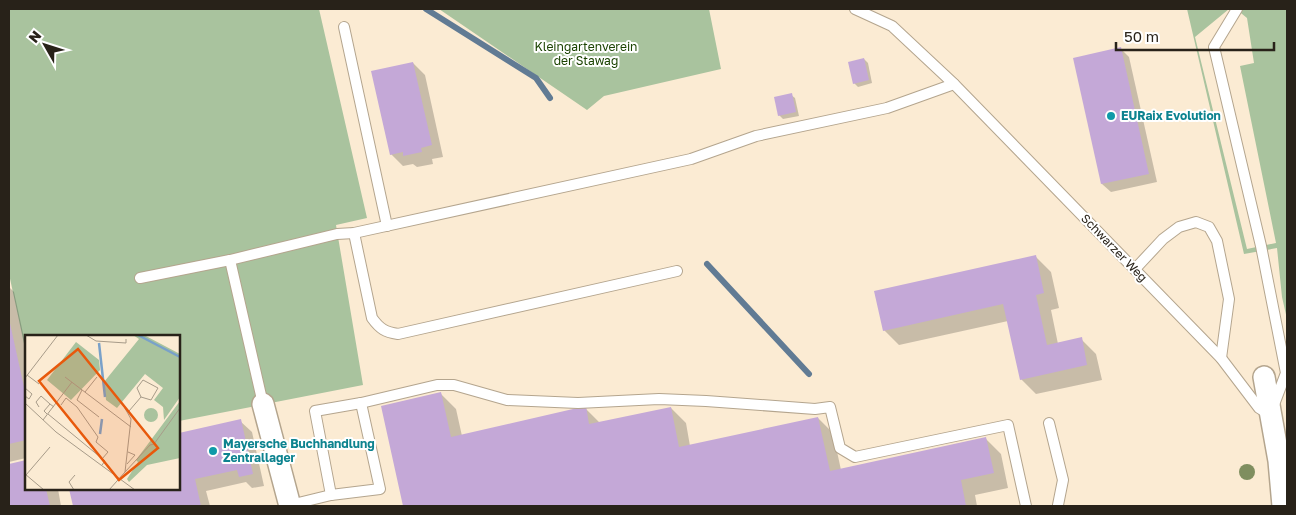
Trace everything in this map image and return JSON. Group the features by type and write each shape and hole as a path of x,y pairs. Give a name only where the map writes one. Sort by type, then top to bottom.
{"street":[{"path":"1264,377 1280,467 1283,506"},
{"path":"263,404 290,506"}],"lane":[{"name":"Schwarzer Weg","path":"855,9 892,26 954,84 1221,358 1259,408 1270,415"},
{"path":"1237,9 1214,47 1261,246 1286,373 1270,415"},
{"path":"344,27 387,226"},
{"path":"140,278 691,159 756,136 887,108 954,84"},
{"path":"1134,269 1163,239 1179,227 1196,222 1209,227 1217,241 1229,299 1221,358"},
{"path":"354,233 372,318 379,328 398,334 677,271"},
{"path":"230,260 263,404"},
{"path":"330,496 315,411 438,385 454,385 507,400 578,402 659,399 815,409 830,407 840,448 855,457 1008,426 1026,506"},
{"path":"290,506 330,496 380,489 361,402"},
{"path":"1049,423 1062,480 1056,506"}],"green space":[{"path":"9,9 319,9 367,218 336,225 363,385 180,421 180,335 25,335 25,348 9,274"},
{"name":"Kleingartenverein der Stawag","path":"439,9 709,9 721,69 604,96 587,110"},
{"path":"1187,9 1229,9 1195,37 1247,249 1276,243 1240,66 1254,63 1247,18 1236,9 1287,9 1287,319 1282,297 1277,248 1244,254"}],"building":[{"name":"EURaix Evolution","path":"1121,47 1149,174 1101,184 1073,58"},
{"path":"864,58 869,80 853,84 848,62"},
{"path":"413,62 432,145 421,148 422,152 403,156 403,152 390,155 371,71"},
{"path":"792,93 796,112 778,116 774,97"},
{"path":"1036,255 1044,293 1036,295 1047,345 1082,337 1087,365 1020,380 1003,304 883,331 874,291"},
{"path":"9,319 25,391 25,440 9,444"},
{"path":"441,392 451,437 586,406 589,424 671,407 679,447 818,417 830,471 986,437 994,473 961,480 966,506 403,506 381,406"},
{"name":"Mayersche Buchhandlung Zentrallager","path":"241,419 253,474 239,477 237,470 195,479 201,506 73,506 69,490 180,490 180,433"},
{"path":"25,460 25,490 46,490 50,506 9,506 9,464"}],"waterway":[{"path":"426,9 536,78 550,98"},
{"path":"707,264 809,374"}],"place":[{"name":"EURaix Evolution","path":"1111,116"},
{"name":"Mayersche Buchhandlung Zentrallager","path":"213,451"}]}
